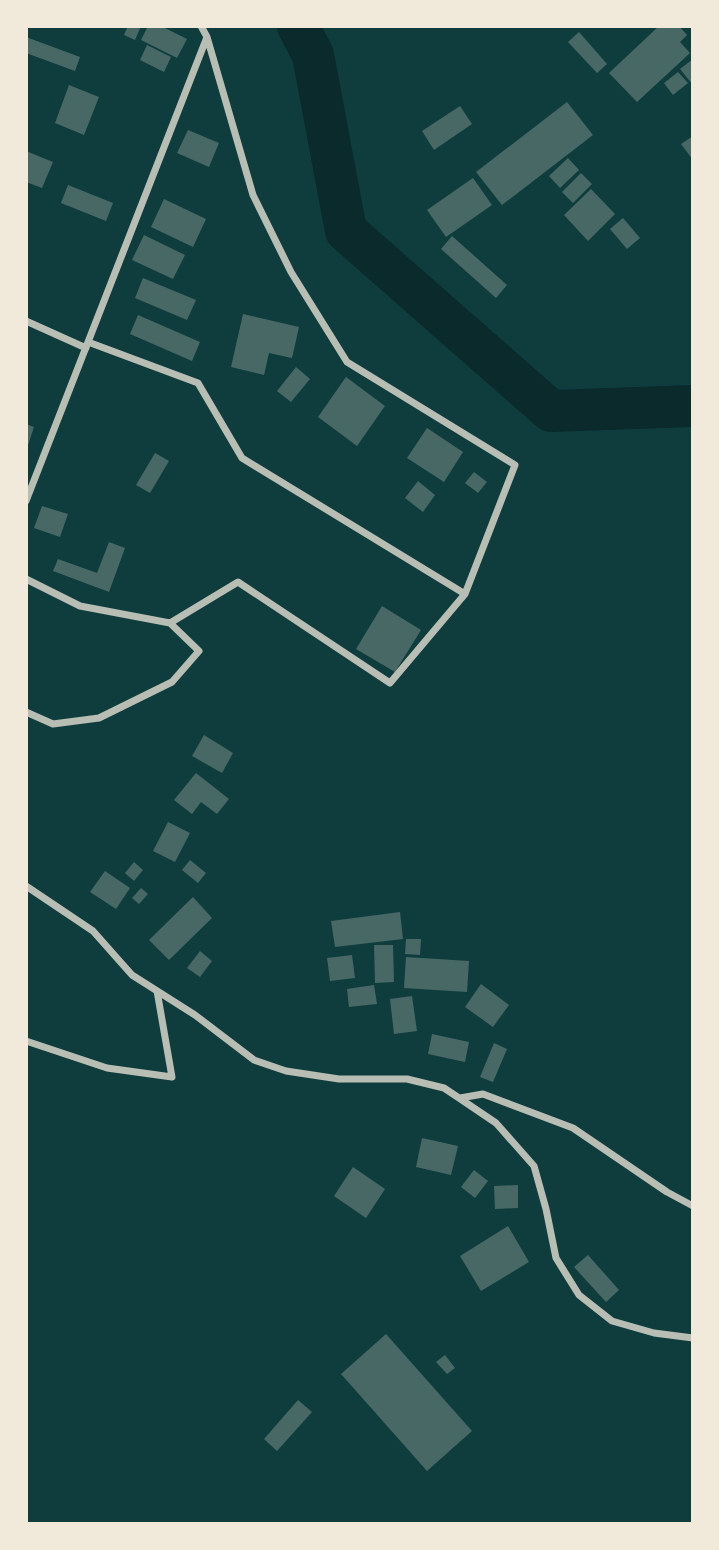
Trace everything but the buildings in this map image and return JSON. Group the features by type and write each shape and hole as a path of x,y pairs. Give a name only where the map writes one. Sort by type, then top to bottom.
{"street":[{"path":"170,623 238,582 390,683 466,594 515,465 347,362 291,272 253,195 207,37 201,26"},
{"path":"26,501 207,37"},
{"path":"26,321 198,383 242,458 466,594"},
{"path":"26,579 80,606 170,623 199,651 172,682 99,718 53,724 26,712"},
{"path":"26,886 93,931 132,975 195,1015 254,1060 286,1071 339,1079 407,1079 444,1088 496,1123 534,1166 556,1258 579,1295 612,1321 654,1333 693,1338"},
{"path":"26,1041 107,1069 172,1077 156,990"},
{"path":"459,1098 483,1094 573,1128 667,1192 693,1206"}],"waterway":[{"path":"298,26 313,55 346,231 551,411 693,406"}]}
